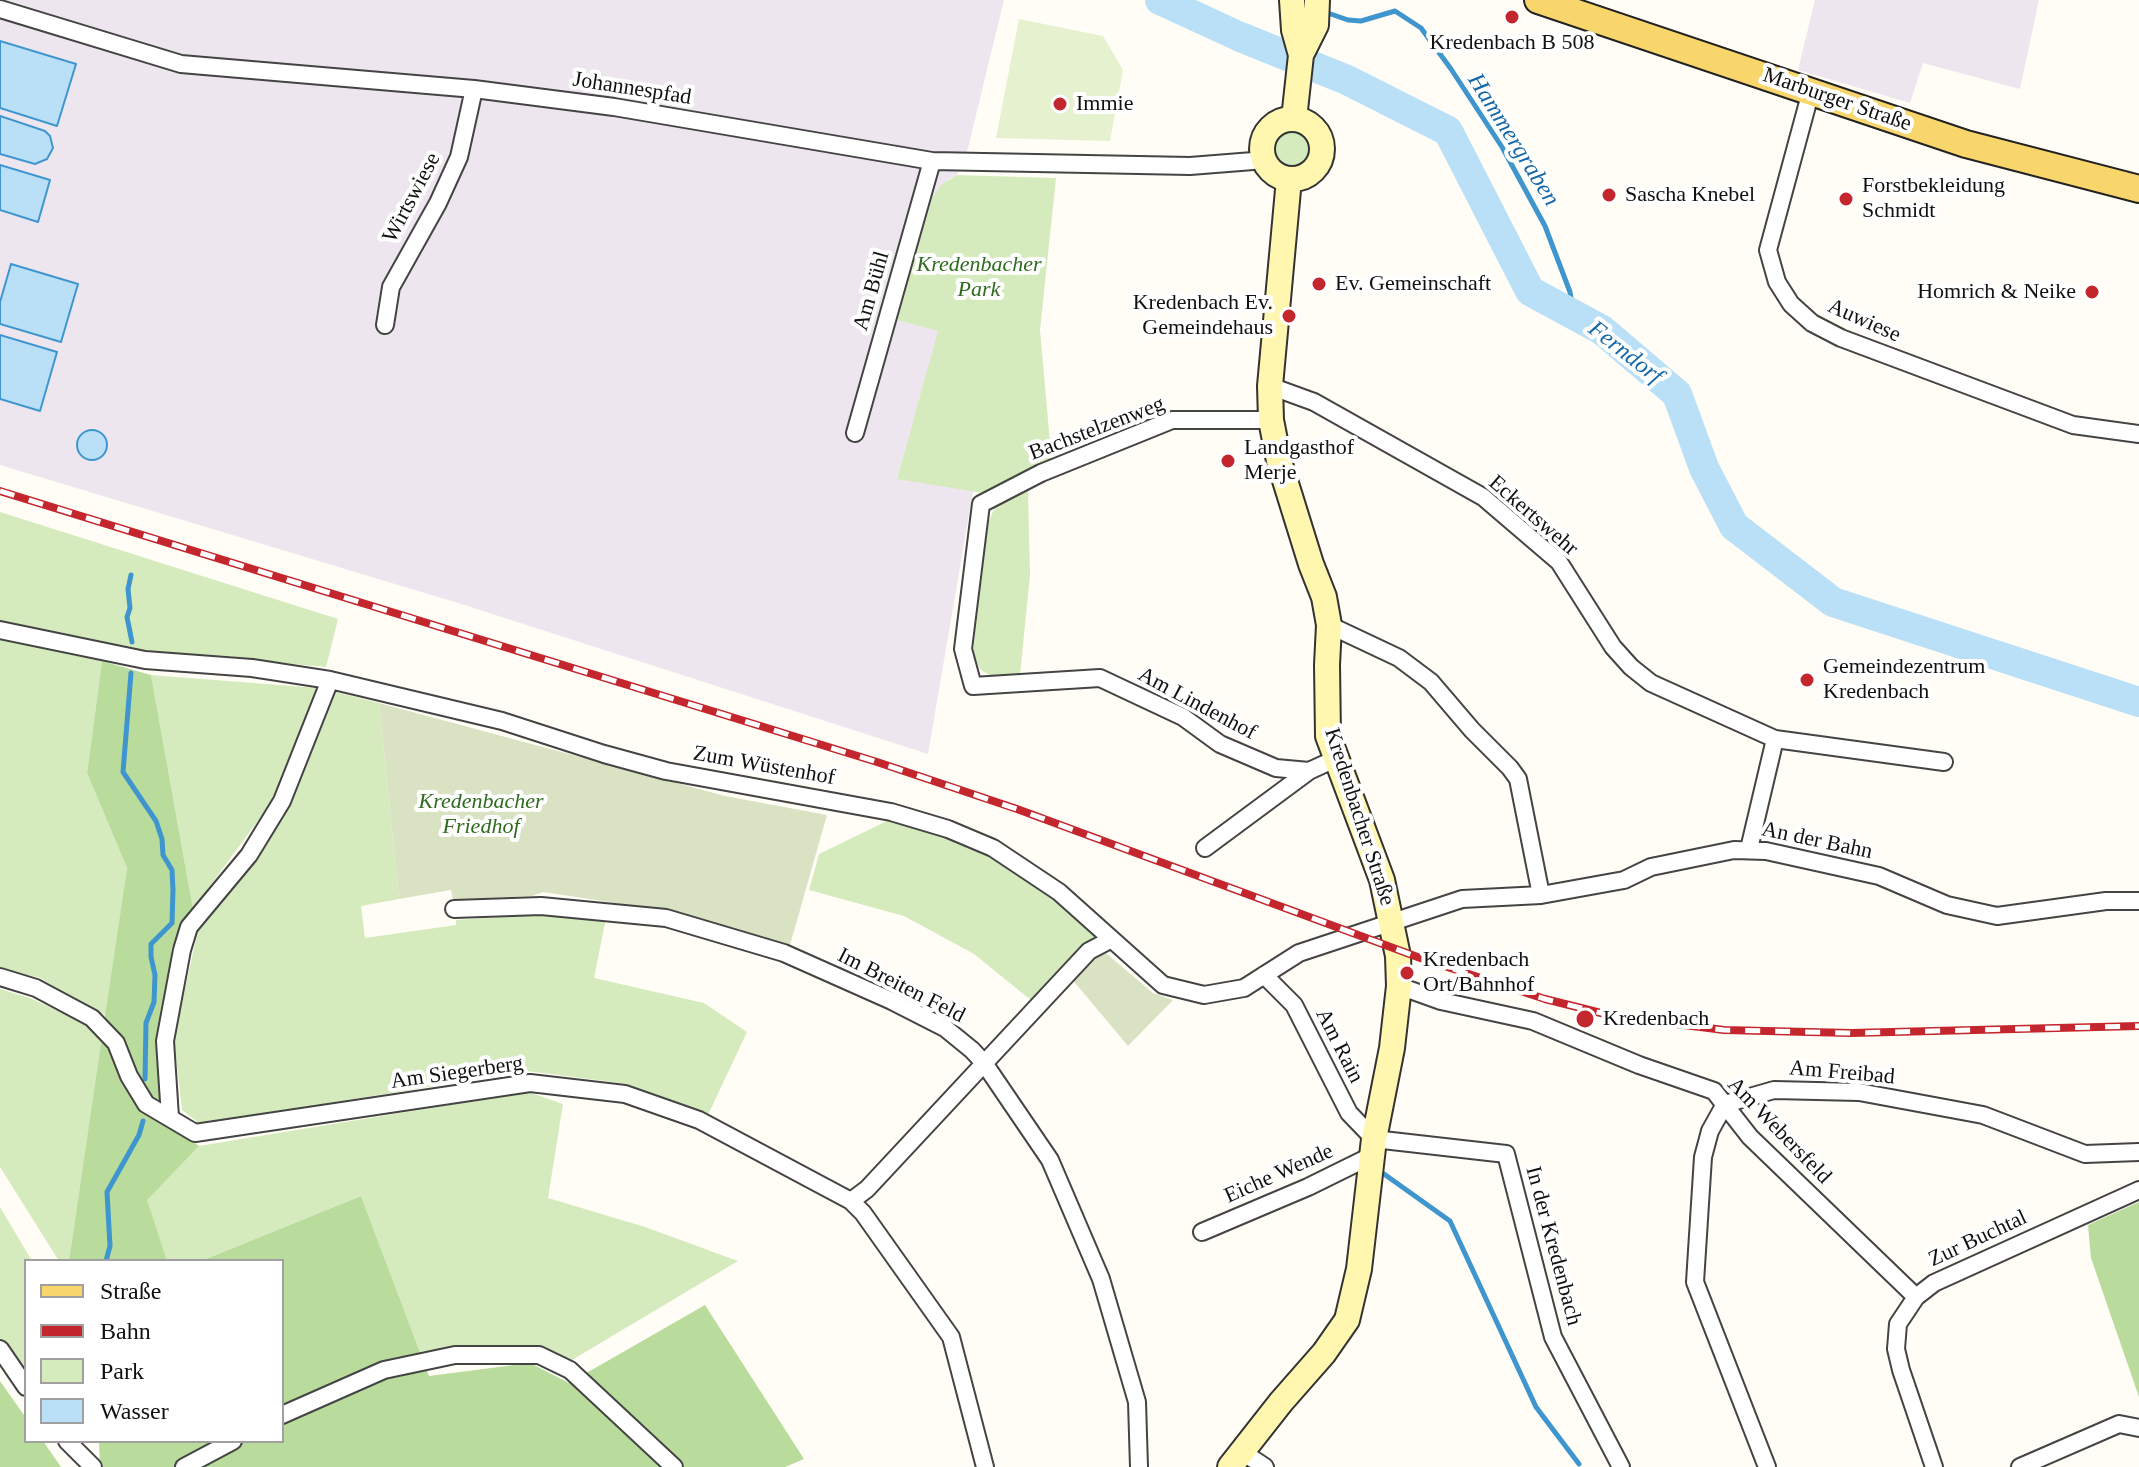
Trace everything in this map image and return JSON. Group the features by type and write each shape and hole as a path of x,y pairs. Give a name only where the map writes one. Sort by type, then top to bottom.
{"main road":[{"path":"1292,0 1294,30 1301,55"},
{"path":"1294,119 1301,55 1316,25 1317,0"},
{"name":"Marburger Straße","path":"1538,0 1966,144 2139,189"},
{"path":"1294,119 1315,129 1322,151 1310,173 1289,179 1273,172 1262,158 1261,146 1268,129 1279,121 1294,119"},
{"name":"Kredenbacher Straße","path":"1235,1459 1324,1353 1347,1320 1359,1269 1399,986 1393,922 1371,844 1328,736 1329,625 1324,597 1284,476 1271,420 1270,386 1289,179"}],"street":[{"name":"Johannespfad","path":"0,9 181,64 474,89 614,107 932,161 1190,166 1262,158"},
{"name":"Wirtswiese","path":"385,325 391,287 438,203 459,157 474,89"},
{"name":"Auwiese","path":"1811,91 1768,250 1777,282 1791,304 1812,323 1855,344 2073,425 2139,434"},
{"name":"Am Bühl","path":"855,433 932,161"},
{"name":"Eckertswehr","path":"1270,386 1314,402 1483,497 1559,562 1613,647 1651,683 1775,739 1944,762"},
{"name":"Bachstelzenweg","path":"991,498 1080,456 1172,420 1271,420"},
{"name":"Am Lindenhof","path":"991,498 981,504 963,649 973,686 1100,678 1183,717 1220,744 1276,768 1309,771"},
{"path":"1329,625 1399,658 1431,682 1510,768 1518,779 1541,895"},
{"name":"Zum Wüstenhof","path":"0,630 145,660 252,668 330,680 502,721 666,771 891,812 948,829 993,848 1059,892 1163,985 1204,995 1244,988 1299,953 1393,922"},
{"path":"170,1117 165,1041 189,927 249,855 282,801 330,680"},
{"path":"1749,849 1775,739"},
{"path":"1205,848 1309,771 1335,759"},
{"name":"An der Bahn","path":"1393,922 1462,899 1541,895 1624,880 1651,867 1749,849 1879,876 1947,905 1997,916 2106,901 2139,901"},
{"name":"Im Breiten Feld","path":"454,909 541,906 666,918 784,953 945,1028 984,1063 1050,1160 1101,1279 1137,1402 1139,1467"},
{"path":"851,1201 867,1189 1089,951 1110,940"},
{"name":"Am Rain","path":"1264,975 1294,1005 1349,1113 1374,1147"},
{"name":"Am Siegerberg","path":"0,977 36,988 92,1018 116,1043 129,1076 146,1104 195,1133 530,1083 625,1094 699,1120 851,1201 863,1213 951,1337 985,1467"},
{"name":"Am Webersfeld","path":"1399,986 1441,1001 1533,1021 1639,1065 1714,1091 1750,1137 1916,1297"},
{"name":"Am Freibad","path":"1725,1104 1774,1090 1859,1092 1983,1115 2085,1154 2139,1152"},
{"path":"1725,1104 1710,1131 1703,1157 1695,1282 1767,1467"},
{"name":"Eiche Wende","path":"1202,1232 1308,1187 1374,1147"},
{"name":"In der Kredenbach","path":"1374,1147 1506,1154 1553,1337 1621,1467"},
{"name":"Zur Buchtal","path":"1934,1467 1896,1349 1898,1324 1916,1297 1934,1283 2139,1190"},
{"path":"0,1349 24,1384"},
{"path":"284,1414 384,1370 455,1355 539,1355 570,1370 674,1467"},
{"path":"2020,1467 2119,1424 2139,1428"},
{"path":"69,1443 93,1467"},
{"path":"184,1467 229,1443"},
{"path":"1235,1459 1265,1467"}],"shaded area":[{"path":"0,0 1004,0 967,152 957,175 949,179 932,198 897,320 939,331 897,478 973,491 928,754 458,603 0,465"},
{"path":"1815,0 2039,0 2020,89 1923,63 1910,103 1798,70"}],"green space":[{"name":"Immie","path":"1019,19 1103,36 1123,70 1110,141 996,138"},
{"path":"1292,119 1303,121 1313,128 1320,138 1320,160 1313,170 1303,177 1292,179 1281,177 1271,170 1264,160 1262,149 1264,138 1271,128 1281,121"},
{"name":"Kredenbacher Park","path":"957,175 1056,178 1040,330 1052,465 989,494 897,479 938,331 897,320 932,198 942,184"},
{"path":"1028,490 1030,575 1020,675 991,676 980,669 973,656 983,535 994,509 1009,497"},
{"path":"0,512 338,619 326,667 147,651 0,621"},
{"path":"0,639 102,661 87,773 127,868 106,1016 40,978 0,968"},
{"path":"102,661 151,675 193,909 172,947 158,1117 199,1146 147,1200 166,1259 69,1259 127,868 87,773"},
{"path":"151,675 317,688 276,796 193,909"},
{"path":"336,692 379,703 399,899 361,906 365,938 456,925 456,920 544,914 606,918 594,978 704,1003 747,1032 707,1117 628,1084 527,1071 200,1124 182,1110 174,1039 198,930 255,860 292,803"},
{"name":"Kredenbacher Friedhof","path":"379,703 725,796 827,815 790,945 668,911 543,892 532,896 453,900 451,890 399,899"},
{"path":"891,819 951,832 989,852 1056,897 1099,936 1037,1005 974,954 904,916 809,890 819,854"},
{"path":"1101,949 1153,993 1173,1000 1128,1046 1071,978"},
{"path":"0,989 30,998 86,1024 102,1042 69,1259 58,1259 0,1167"},
{"path":"528,1092 563,1104 548,1198 645,1227 738,1261 572,1360 539,1347 454,1347 420,1352 361,1196 206,1259 166,1259 146,1200 199,1146"},
{"path":"361,1196 429,1376 530,1363 569,1383 705,1305 804,1459 785,1467 100,1467 99,1443 284,1443 284,1259 206,1259"},
{"path":"2139,1202 2139,1397 2091,1258 2088,1225"},
{"path":"0,1207 31,1259 24,1259 24,1376 0,1339"},
{"path":"0,1381 24,1415 24,1443 44,1443 61,1467 0,1467"}],"water":[{"path":"0,41 76,64 57,126 0,108"},
{"path":"0,116 45,131 53,148 47,159 35,164 0,154"},
{"path":"0,165 50,180 38,222 0,210"},
{"path":"11,264 78,284 61,342 0,324 0,302"},
{"path":"0,335 57,352 40,411 0,399"},
{"path":"92,430 98,431 106,439 106,451 98,459 92,460 86,459 78,451 77,445 78,439 86,431"}],"waterway":[{"name":"Ferndorf","path":"1160,0 1238,36 1347,80 1448,131 1530,291 1602,330 1677,394 1704,468 1734,526 1833,602 2139,702"},
{"name":"Hammergraben","path":"1325,12 1361,21 1395,11 1421,28 1502,147 1545,226 1570,292 1574,315"},
{"path":"131,575 127,617 132,642"},
{"path":"131,673 123,772 156,821 163,855 172,870 173,890 172,923 151,944 154,1002 146,1023 145,1079"},
{"path":"107,1259 110,1246 107,1192 139,1135 143,1121"},
{"path":"1384,1174 1450,1221 1536,1407 1579,1464"}],"railway":[{"path":"0,491 877,762 1017,809 1423,959 1545,999 1613,1016 1724,1030 1851,1033 2139,1026"}],"place":[{"name":"Kredenbach B 508","path":"1512,17"},
{"name":"Immie","path":"1060,104"},
{"name":"Sascha Knebel","path":"1609,195"},
{"name":"Forstbekleidung Schmidt","path":"1846,199"},
{"name":"Ev. Gemeinschaft","path":"1319,284"},
{"name":"Homrich & Neike","path":"2092,292"},
{"name":"Kredenbach Ev. Gemeindehaus","path":"1289,316"},
{"name":"Landgasthof Merje","path":"1228,461"},
{"name":"Gemeindezentrum Kredenbach","path":"1807,680"},
{"name":"Kredenbach Ort/Bahnhof","path":"1407,973"},
{"name":"Kredenbach","path":"1585,1019"}]}
